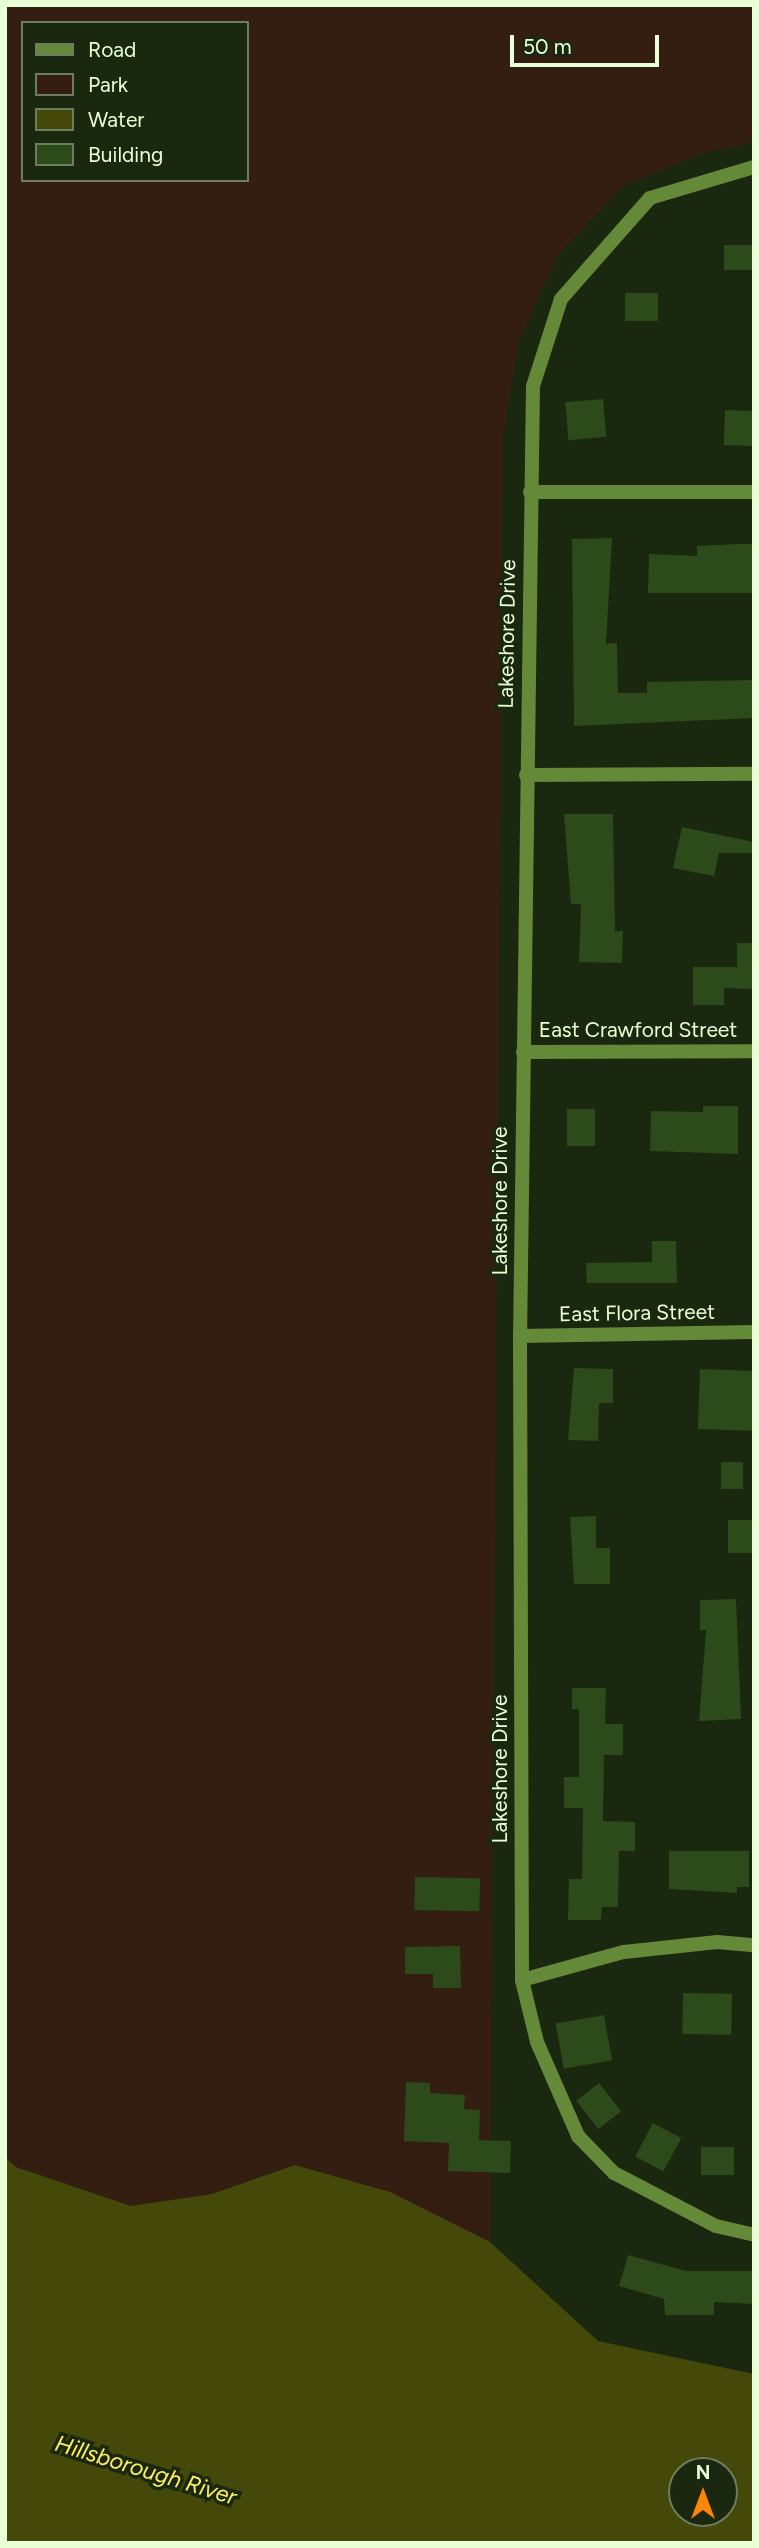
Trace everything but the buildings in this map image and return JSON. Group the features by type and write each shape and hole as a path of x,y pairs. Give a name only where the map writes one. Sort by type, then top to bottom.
{"street":[{"name":"Lakeshore Drive","path":"754,167 650,198 561,299 533,386 520,1336 522,1980 537,2042 578,2136 614,2173 716,2226 754,2235"},
{"path":"530,492 754,492"},
{"path":"526,775 754,774"},
{"name":"East Crawford Street","path":"523,1052 754,1051"},
{"name":"East Flora Street","path":"520,1336 754,1332"},
{"path":"522,1980 624,1952 717,1942 754,1945"}],"green space":[{"path":"5,5 754,5 754,142 704,153 625,185 558,255 518,344 503,437 490,2242 390,2192 295,2165 212,2194 131,2206 16,2167 5,2157"}],"water":[{"name":"Hillsborough River","path":"5,2157 16,2167 131,2206 212,2194 295,2165 390,2192 490,2242 598,2341 754,2374 754,2543 5,2543"}]}
